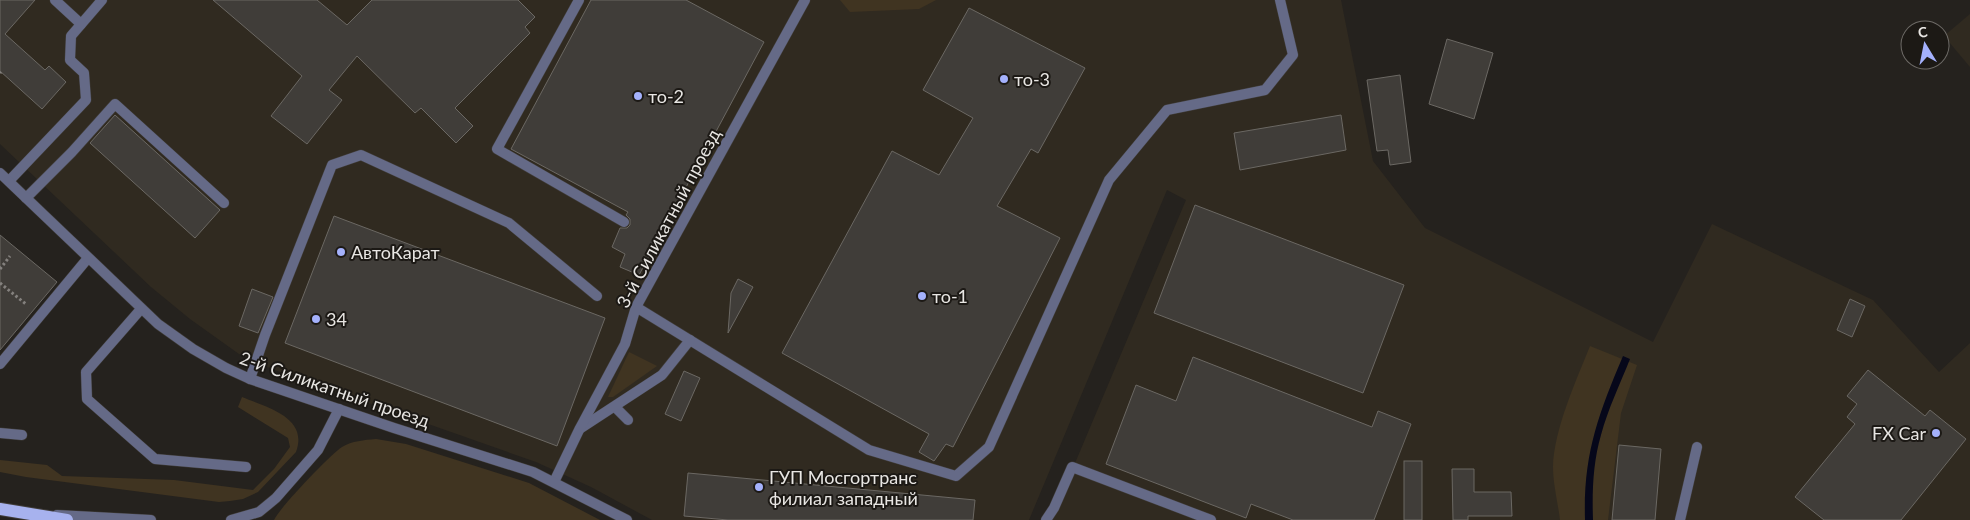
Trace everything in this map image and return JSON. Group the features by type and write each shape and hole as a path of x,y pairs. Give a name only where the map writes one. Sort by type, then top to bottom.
{"main road":[{"path":"0,509 67,520"}],"street":[{"path":"55,0 81,24"},
{"path":"8,181 86,100 84,73 70,60 71,36 102,0"},
{"path":"579,0 497,149 624,222"},
{"name":"3-й Силикатный проезд","path":"554,482 580,428 625,344 636,307 805,0"},
{"path":"636,307 869,450 956,476 989,447 1109,180 1167,110 1265,90 1293,55 1280,0"},
{"path":"26,198 72,152 115,104 224,203"},
{"path":"250,379 265,335 332,165 361,155 509,223 597,296"},
{"name":"2-й Силикатный проезд","path":"0,172 158,324 193,349 226,368 250,379 533,472 627,520"},
{"path":"0,364 22,331 88,258"},
{"path":"141,309 86,372 87,398 155,459 246,467"},
{"path":"580,428 662,376 690,340"},
{"path":"615,407 628,420"},
{"path":"231,520 259,512 276,498 318,450 339,409"},
{"path":"0,433 22,435"},
{"path":"1680,520 1697,447"},
{"path":"1046,520 1054,508 1072,467 1211,520"},
{"path":"21,513 151,520"}],"path":[{"path":"0,269 10,256"},
{"path":"0,283 27,306"}],"shaded area":[{"path":"0,0 1341,0 1373,161 1425,228 1653,342 1712,224 1873,300 1939,372 1970,343 1970,520 1051,520 1186,200 1167,190 1029,520 652,520 591,487 536,462 272,369 239,354 190,319 151,287 0,144"},
{"path":"840,0 936,0 919,9 850,12"},
{"path":"1970,14 1970,67 1950,43 1950,31"},
{"path":"1590,346 1637,365 1621,413 1608,520 1560,520 1553,473 1554,452 1561,421"},
{"path":"629,352 657,366 613,397 608,397"},
{"path":"242,397 283,415 296,430 298,440 296,452 258,492 243,499 219,502 0,472 0,460 47,465 62,476 174,480 253,490 274,469 290,447 288,438 238,407"},
{"path":"376,439 406,444 529,483 600,520 274,520 285,504 342,447 354,442"}],"water":[{"path":"1623,356 1630,359 1607,416 1596,456 1593,520 1585,520 1587,475 1594,436 1606,397"}],"building":[{"path":"0,0 35,0 5,34 45,70 49,66 66,82 42,109 0,71"},
{"path":"213,0 317,0 347,25 372,0 518,0 535,17 525,27 530,33 455,108 473,126 456,143 421,108 415,113 357,56 329,90 342,100 307,144 271,116 302,76"},
{"name":"то-2","path":"591,0 686,0 764,42 639,275 620,267 625,254 612,247 620,228 627,228 630,225 630,219 626,215 628,212 511,149"},
{"name":"то-1","path":"969,8 1085,68 1038,153 1031,149 997,206 1060,238 953,447 946,444 934,461 919,452 929,434 782,353 892,151 939,175 973,118 923,90"},
{"path":"1447,39 1493,53 1474,119 1429,104"},
{"path":"1400,75 1411,162 1390,165 1388,150 1377,151 1367,80"},
{"path":"115,115 220,210 195,238 90,143"},
{"path":"1341,115 1346,150 1240,170 1234,133"},
{"path":"1195,205 1404,285 1363,393 1154,313"},
{"path":"334,216 605,318 557,446 285,343"},
{"path":"0,235 57,282 0,350"},
{"path":"738,279 753,287 728,333 731,293"},
{"path":"252,289 273,297 258,333 239,326"},
{"path":"1850,299 1865,306 1852,337 1837,330"},
{"path":"1193,357 1372,427 1378,411 1411,424 1374,520 1293,520 1251,504 1246,518 1106,464 1136,385 1176,401"},
{"path":"1868,370 1925,416 1930,410 1966,439 1901,520 1824,520 1795,497 1855,424 1847,417 1857,404 1847,396"},
{"path":"684,371 700,378 681,421 665,414"},
{"path":"1619,445 1661,449 1655,520 1612,520"},
{"path":"1404,461 1422,461 1422,520 1404,520"},
{"path":"1452,469 1474,469 1474,492 1511,492 1512,516 1468,516 1468,520 1453,520"},
{"name":"ГУП Мосгортранс филиал западный","path":"688,473 975,500 973,520 728,520 684,516"}],"place":[{"name":"то-3","path":"1004,79"},
{"name":"то-2","path":"638,96"},
{"name":"АвтоКарат","path":"341,252"},
{"name":"то-1","path":"922,296"},
{"name":"34","path":"316,319"},
{"name":"FX Car","path":"1936,433"},
{"name":"ГУП Мосгортранс филиал западный","path":"759,487"}]}
